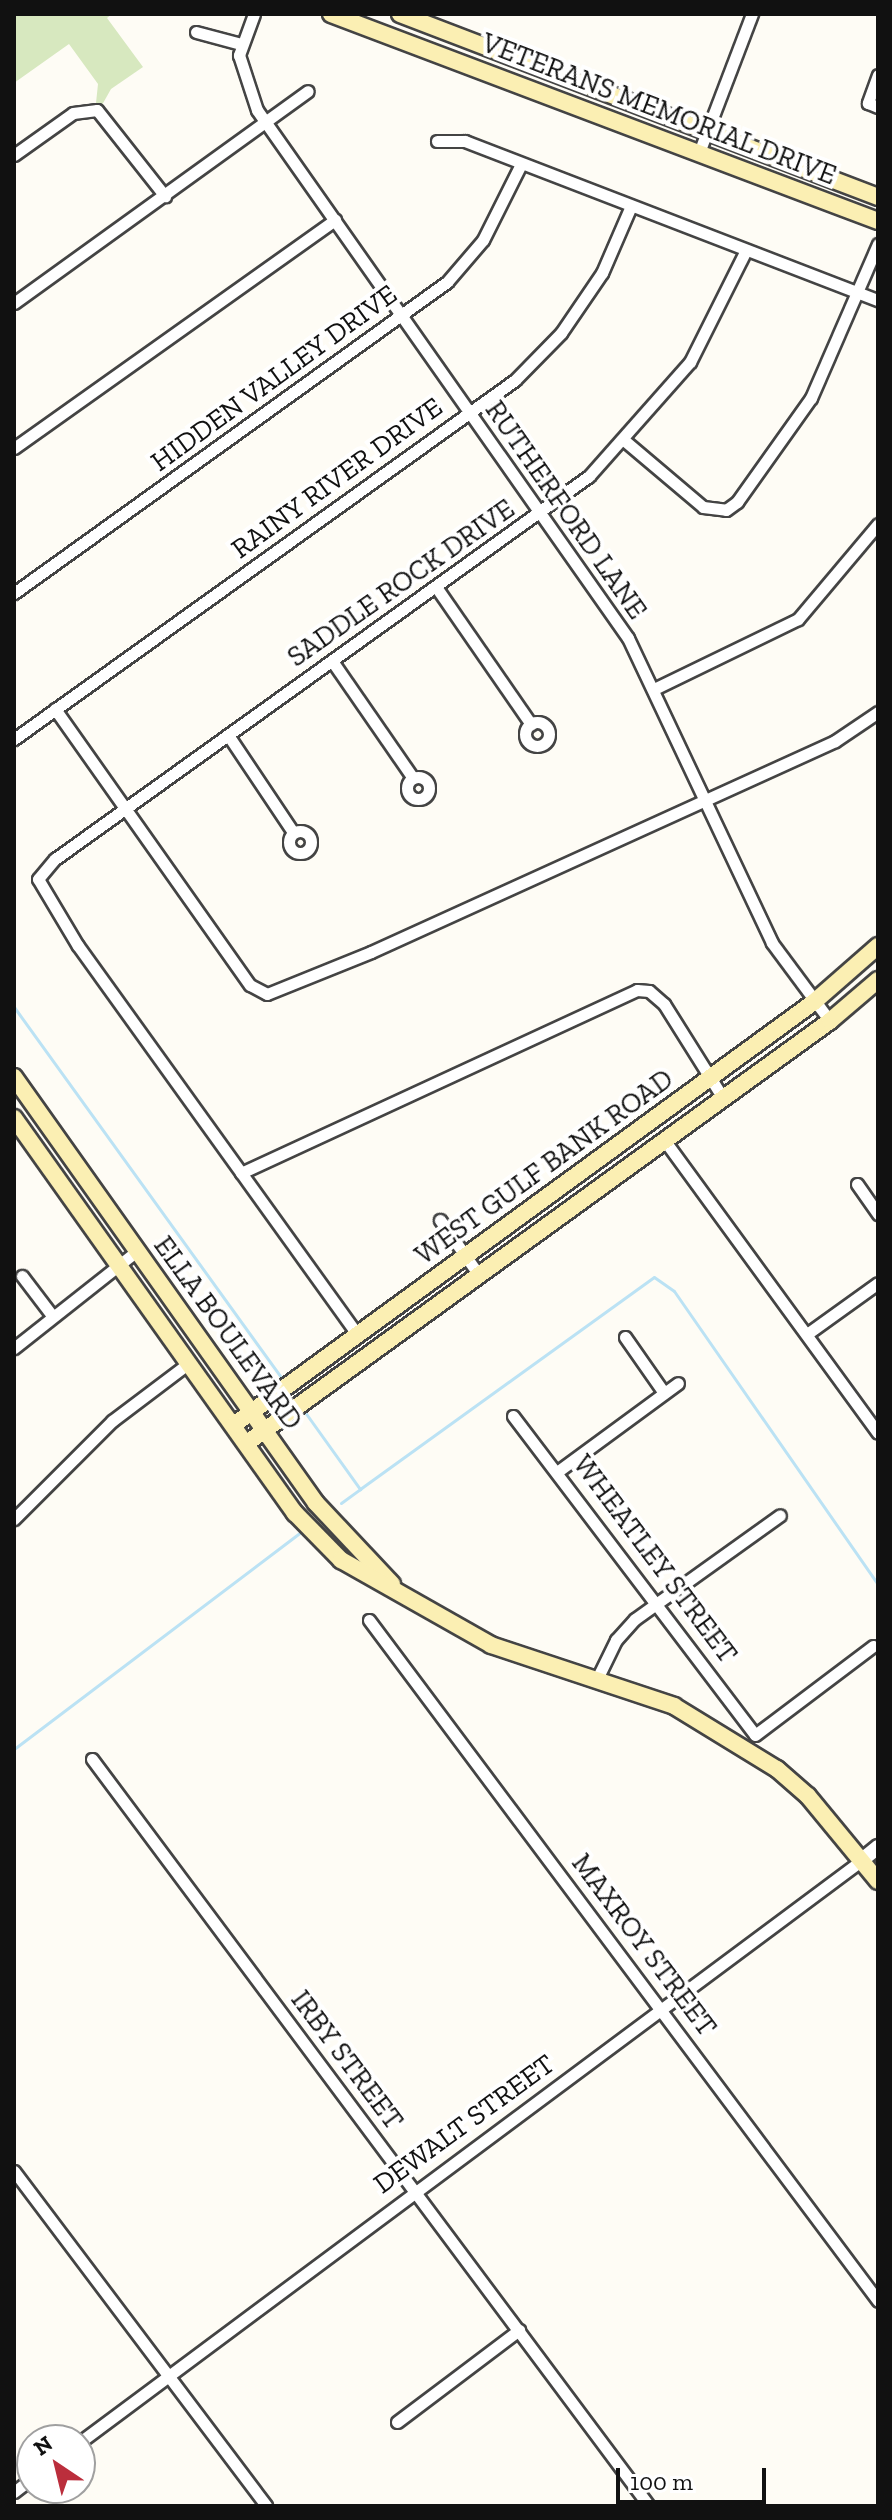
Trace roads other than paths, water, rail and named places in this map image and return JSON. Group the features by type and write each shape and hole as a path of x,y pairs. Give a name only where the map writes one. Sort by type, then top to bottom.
{"main road":[{"name":"VETERANS MEMORIAL DRIVE","path":"331,14 700,150 878,221"},
{"name":"VETERANS MEMORIAL DRIVE","path":"400,14 878,197"},
{"path":"480,70 487,47"},
{"name":"WEST GULF BANK ROAD","path":"235,1424 814,1002 878,946"},
{"name":"WEST GULF BANK ROAD","path":"247,1443 288,1417 830,1021 878,980"},
{"name":"ELLA BOULEVARD","path":"14,1077 254,1410 316,1503 416,1607"},
{"name":"ELLA BOULEVARD","path":"14,1118 235,1424 295,1513 341,1560 416,1607 491,1645 674,1706 740,1746 808,1796 862,1860"},
{"path":"862,1860 878,1881"}],"street":[{"path":"196,32 241,44 254,14"},
{"path":"700,150 752,14"},
{"name":"RUTHERFORD LANE","path":"241,44 249,93 267,123 468,414 628,638 772,943 830,1021"},
{"path":"873,105 878,75"},
{"path":"14,303 308,91"},
{"path":"14,155 73,113 97,110 165,196"},
{"path":"437,141 465,141 878,300"},
{"name":"HIDDEN VALLEY DRIVE","path":"14,593 447,282 483,240 521,164"},
{"name":"RAINY RIVER DRIVE","path":"14,739 515,380 561,333 602,273 631,206"},
{"path":"14,448 335,220"},
{"path":"625,441 703,507 726,510 794,427 859,293 878,244"},
{"name":"SADDLE ROCK DRIVE","path":"241,1173 48,902 38,879 43,869 540,513 625,441 690,362 746,250"},
{"path":"654,689 798,619 878,524"},
{"path":"436,587 531,724"},
{"path":"332,661 413,778"},
{"path":"55,709 250,985 277,993 835,741 878,712"},
{"path":"228,735 293,832"},
{"path":"357,1334 241,1173 637,990 649,991 664,1004 708,1079 723,1098"},
{"path":"665,1141 878,1433"},
{"path":"857,1184 878,1214"},
{"path":"440,1220 479,1275"},
{"path":"14,1348 51,1314 137,1251"},
{"path":"22,1276 51,1314"},
{"path":"807,1334 878,1283"},
{"path":"625,1337 664,1393"},
{"path":"14,1519 112,1421 189,1363"},
{"path":"557,1472 678,1383"},
{"name":"WHEATLEY STREET","path":"513,1416 755,1735 873,1646"},
{"path":"596,1681 616,1640 656,1602 780,1515"},
{"name":"MAXROY STREET","path":"369,1620 663,2009 878,2301"},
{"name":"IRBY STREET","path":"92,1759 649,2506"},
{"name":"DEWALT STREET","path":"96,2430 878,1847"},
{"path":"14,2171 170,2374 266,2506"},
{"path":"397,2422 519,2330"}],"waterway":[{"path":"14,1007 284,1382"},
{"path":"302,1408 360,1489 654,1277 674,1291 878,1584"},
{"path":"341,1503 360,1489"},
{"path":"14,1749 300,1533"}]}
